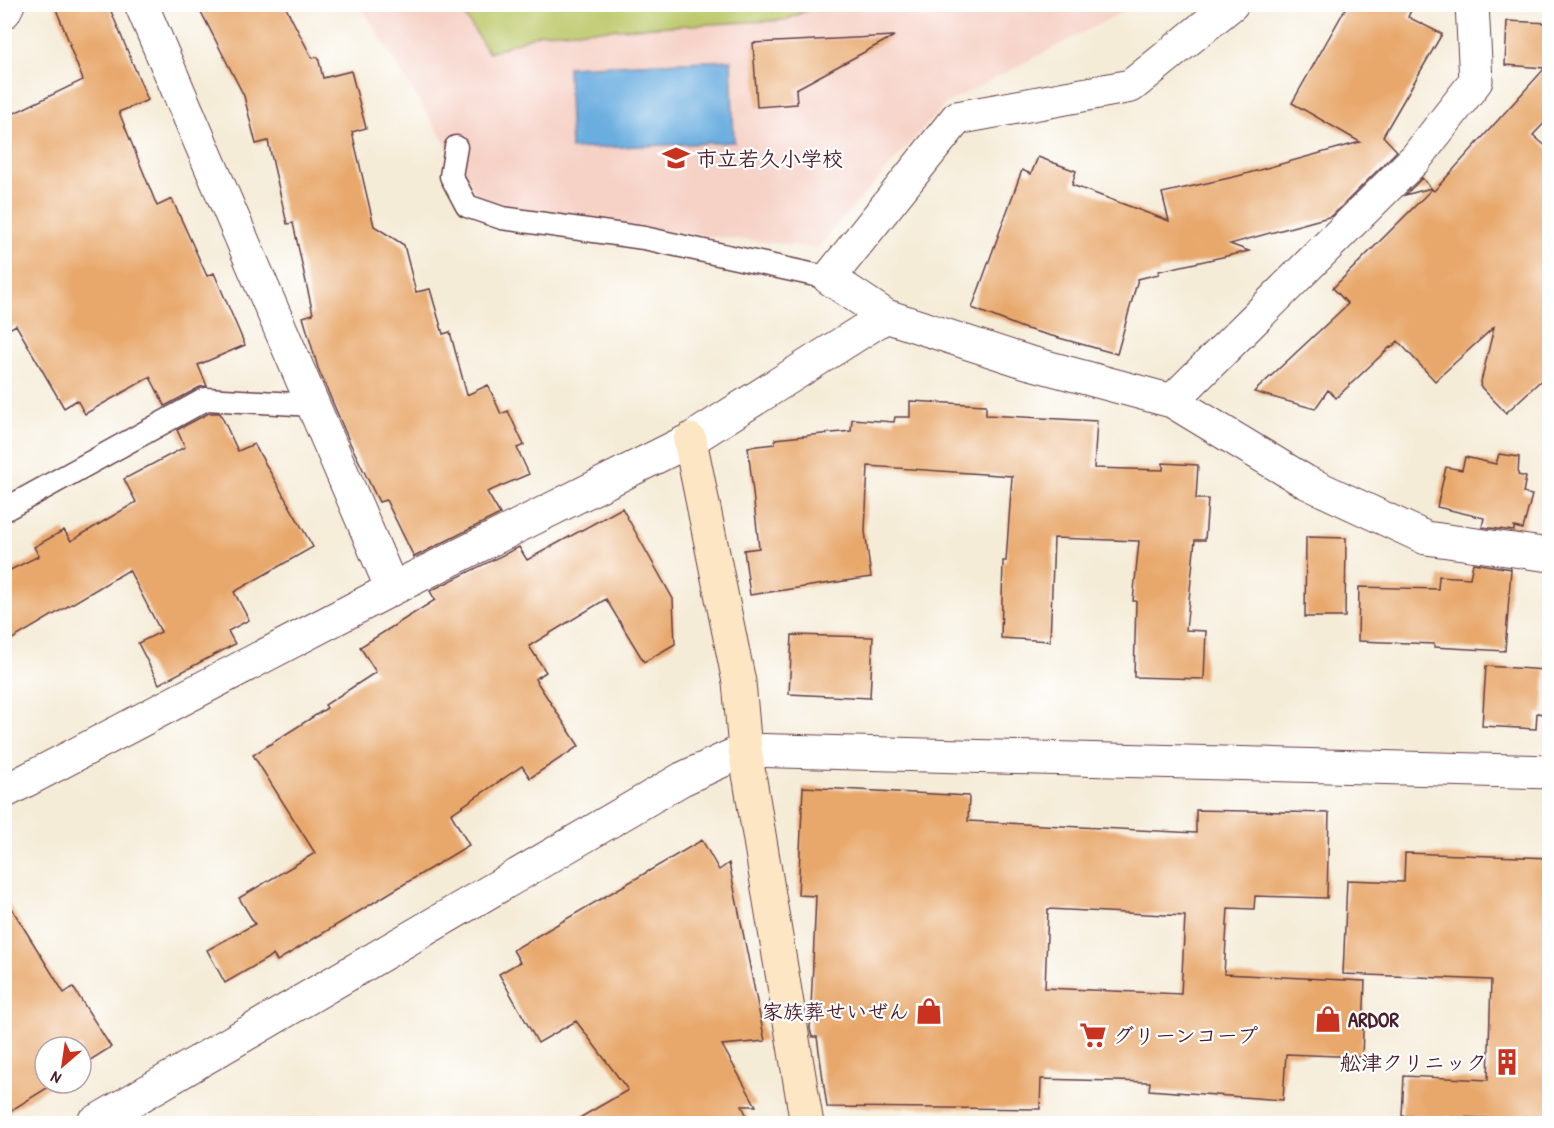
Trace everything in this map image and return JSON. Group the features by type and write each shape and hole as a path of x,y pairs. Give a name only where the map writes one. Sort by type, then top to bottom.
{"street":[{"path":"4,12 8,4"},
{"path":"141,4 392,589"},
{"path":"1233,4 1131,86 957,118 829,278 886,316 1027,362 1172,400 1306,482 1426,538 1550,555"},
{"path":"1172,400 1416,158 1476,81 1472,4"},
{"path":"4,792 392,589 690,440 886,316"},
{"path":"690,440 739,682 745,750 807,1124"},
{"path":"92,1124 682,779 745,750 1550,772"}],"lane":[{"path":"456,147 451,176 467,206 502,218 644,238 829,278"},
{"path":"4,510 206,399 313,405"}],"shaded area":[{"name":"市立若久小学校","path":"360,5 1136,5 945,104 817,248 487,211"}],"green space":[{"path":"458,5 818,5 786,20 541,33 489,53"}],"water":[{"path":"731,60 734,142 571,149 568,67"}],"building":[{"path":"54,4 108,4 148,100 119,112 157,206 172,199 207,276 214,273 245,345 198,365 207,386 200,387 165,406 150,377 85,414 77,400 64,408 16,325 4,332 4,118 83,80"},
{"path":"197,4 284,4 312,58 318,57 323,78 351,71 366,128 352,132 374,226 404,245 416,292 430,289 443,334 450,332 467,395 488,385 501,414 508,411 524,445 517,448 529,474 487,492 500,514 414,557 386,500 379,502 350,443 318,368 303,317 313,314 293,223 287,224 268,141 256,144 244,96"},
{"path":"1348,4 1414,4 1408,17 1442,34 1383,136 1397,151 1332,216 1230,244 1249,251 1159,271 1159,274 1138,279 1117,354 1023,328 972,308 1022,170 1031,174 1038,157 1076,171 1072,185 1169,221 1162,193 1238,176 1360,142 1292,103"},
{"path":"1507,21 1550,23 1550,117 1533,135 1550,150 1550,372 1506,413 1480,386 1494,327 1435,381 1398,341 1336,398 1328,390 1315,409 1254,392 1348,304 1333,288 1432,189 1434,191 1545,68 1505,65"},
{"path":"894,36 796,89 797,104 757,107 753,43"},
{"path":"1422,178 1431,188 1405,195"},
{"path":"910,401 986,405 986,415 1097,421 1094,468 1163,470 1163,463 1198,465 1196,499 1208,499 1205,540 1195,540 1186,630 1206,631 1204,679 1134,677 1136,601 1133,601 1139,541 1054,538 1050,641 1001,638 1003,561 1006,561 1012,476 868,466 865,531 871,577 750,595 744,550 759,548 748,447 775,444 775,439 851,431 852,419 894,422 895,417 910,417"},
{"path":"209,413 220,413 238,451 254,444 313,547 234,592 249,620 228,631 235,644 159,684 138,643 161,632 129,570 4,644 4,573 39,556 34,547 64,530 71,541 136,502 124,479 185,447 177,430"},
{"path":"1499,454 1519,457 1518,475 1526,477 1523,493 1532,495 1523,529 1514,527 1514,531 1482,527 1484,518 1437,507 1446,467 1462,470 1465,457 1496,464"},
{"path":"622,508 673,599 675,644 644,662 606,599 529,646 546,672 535,679 579,746 530,778 522,766 451,814 469,845 277,961 273,955 225,983 207,950 255,924 239,898 315,853 253,755 327,708 325,705 376,672 360,647 435,600 430,591 519,547 527,560"},
{"path":"1306,537 1346,538 1345,617 1305,617"},
{"path":"1473,563 1511,569 1505,651 1434,647 1434,644 1358,641 1359,587 1438,589 1439,576 1470,578"},
{"path":"792,635 873,637 870,698 789,694"},
{"path":"1486,666 1545,670 1543,714 1537,713 1536,729 1482,726"},
{"path":"803,787 969,796 968,821 1196,833 1196,810 1329,813 1327,898 1255,896 1254,909 1228,908 1224,974 1365,981 1362,1057 1286,1054 1283,1100 1149,1090 1150,1082 1041,1079 1040,1109 827,1107 817,1037 812,1037 810,1029 816,896 798,895","holes":["1048,909 1185,916 1181,994 1045,988"]},
{"path":"702,840 719,870 729,863 765,1041 722,1045 756,1106 742,1106 751,1124 569,1124 628,1090 576,1021 538,1043 499,974 520,962 513,950"},
{"path":"1405,853 1550,858 1550,1122 1487,1122 1487,1118 1402,1116 1404,1076 1488,1080 1491,980 1343,974 1347,880 1404,882"},
{"path":"4,896 64,993 73,987 111,1047 93,1058 93,1035 33,1035 33,1095 36,1095 4,1115"}],"place":[{"name":"市立若久小学校","path":"676,158"},
{"name":"家族葬せいぜん","path":"929,1011"},
{"name":"ARDOR","path":"1328,1019"},
{"name":"グリーンコープ","path":"1093,1035"},
{"name":"舩津クリニック","path":"1507,1062"}]}
